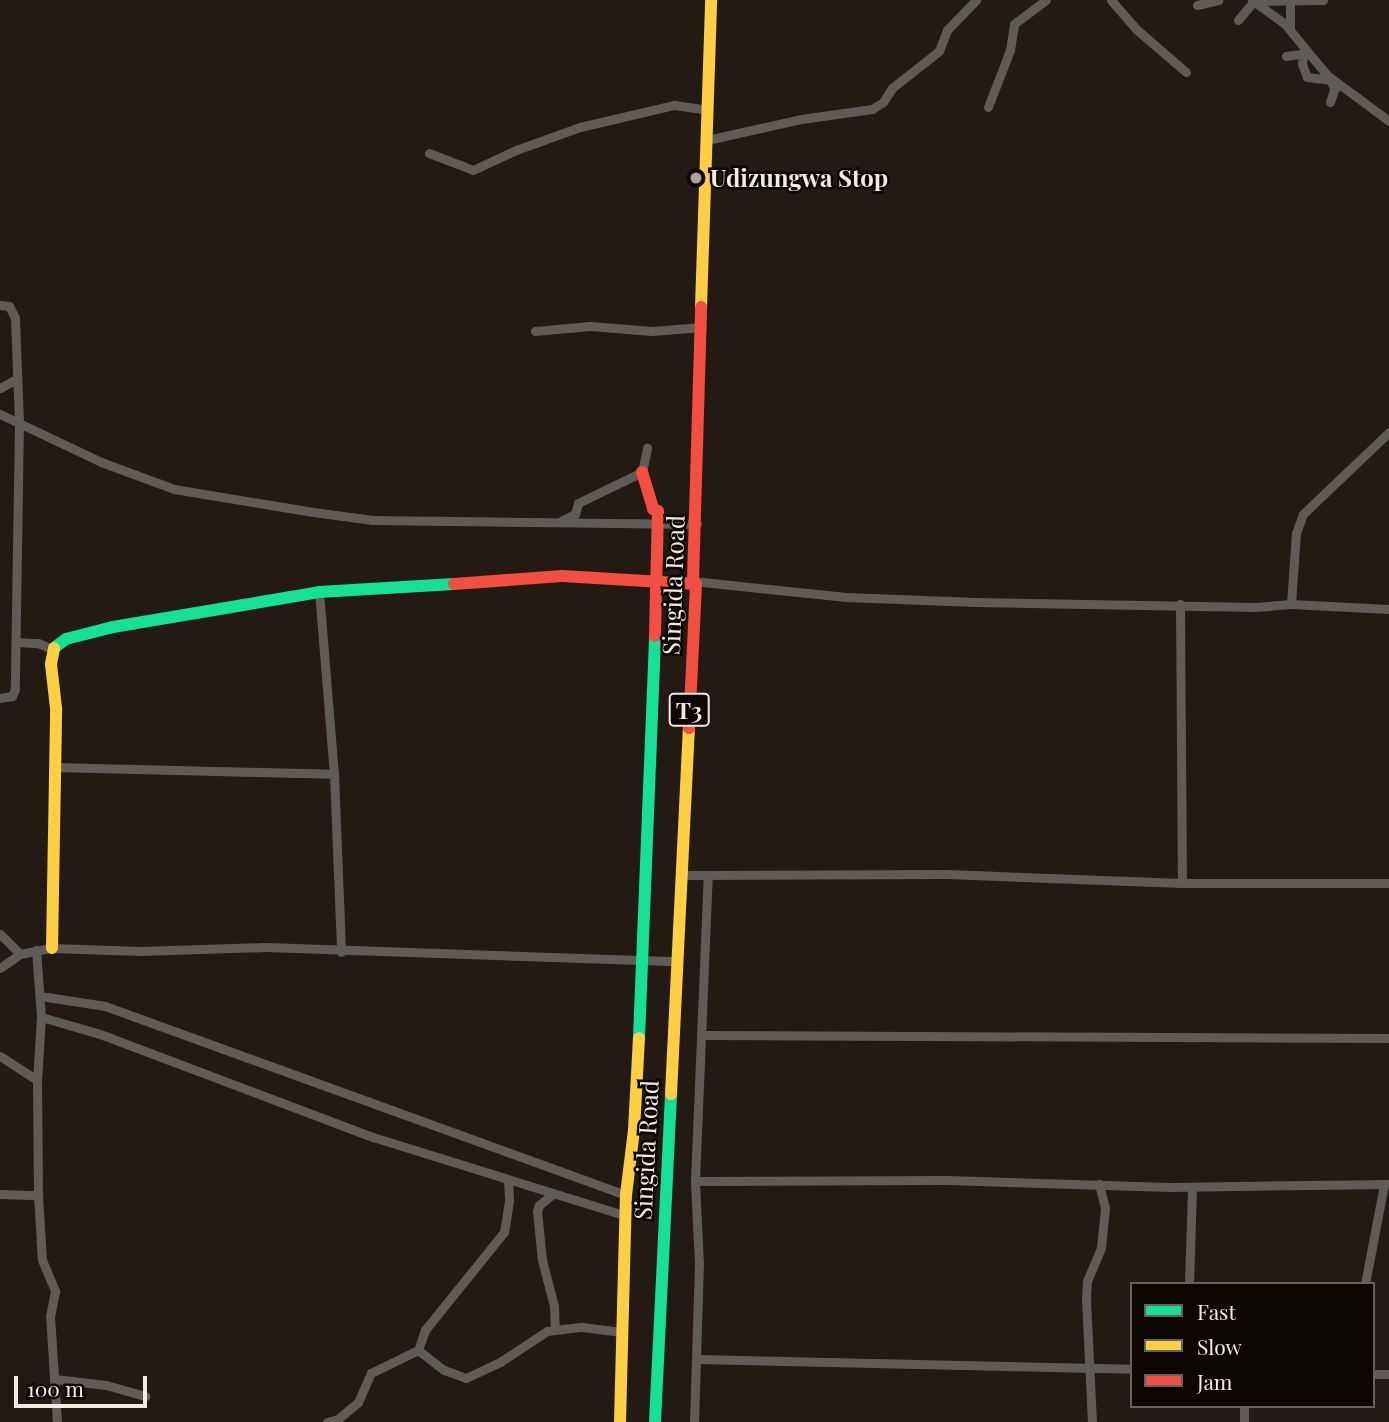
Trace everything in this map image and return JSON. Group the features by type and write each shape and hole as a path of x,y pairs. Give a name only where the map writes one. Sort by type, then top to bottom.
{"main road":[{"name":"Singida Road","path":"655,1422 695,583 711,0"},
{"path":"620,1422 626,1195 634,1130 643,960 657,583 657,511 653,509 642,472"},
{"path":"52,948 55,708 52,649 66,639 113,627 319,592 451,583 525,582 562,576 695,583"}],"street":[{"path":"707,140 801,119 872,109 883,102 892,88 939,51 947,30 976,0"},
{"path":"988,107 1010,50 1014,24 1028,10 1046,0"},
{"path":"1111,0 1136,29 1186,72"},
{"path":"1197,5 1218,0"},
{"path":"1253,1 1323,0"},
{"path":"1238,20 1253,1"},
{"path":"1253,1 1290,29 1303,51 1336,86"},
{"path":"1290,1 1290,29"},
{"path":"1286,56 1303,51"},
{"path":"1303,51 1307,77 1330,80 1389,121"},
{"path":"1330,102 1336,86"},
{"path":"429,153 473,170 516,150 580,127 674,105 708,110"},
{"path":"0,305 9,306 15,318 19,422 14,693 0,698"},
{"path":"535,331 590,326 652,331 702,327"},
{"path":"0,388 16,379"},
{"path":"0,414 101,462 174,489 372,520 696,524"},
{"path":"1291,604 1296,533 1303,514 1389,432"},
{"path":"560,522 575,514 578,503 642,472 647,448"},
{"path":"695,583 846,597 1017,603 1256,607 1291,604 1389,608"},
{"path":"319,592 334,774 341,952"},
{"path":"1181,604 1182,883"},
{"path":"16,642 38,643 52,649"},
{"path":"54,767 334,774"},
{"path":"681,875 947,874 1182,883 1389,883"},
{"path":"694,1422 699,1264 695,1181 708,875"},
{"path":"0,934 20,954"},
{"path":"0,968 20,954 52,948 140,951 266,947 341,952 676,961"},
{"path":"36,950 41,1017 37,1080 38,1195 42,1260 55,1291 50,1316 57,1422"},
{"path":"40,996 105,1006 626,1195"},
{"path":"41,1017 100,1034 373,1137 626,1216"},
{"path":"702,1035 1389,1038"},
{"path":"0,1056 37,1080"},
{"path":"327,1422 338,1419 358,1402 371,1373 418,1350 425,1330 504,1232 509,1201 508,1180"},
{"path":"695,1181 947,1180 1192,1187 1387,1184 1365,1282"},
{"path":"1092,1422 1086,1300 1087,1281 1101,1248 1105,1208 1099,1184"},
{"path":"1189,1282 1192,1187"},
{"path":"0,1194 38,1195"},
{"path":"553,1194 539,1205 537,1211 542,1260 554,1306 555,1329"},
{"path":"418,1350 444,1370 466,1378 500,1362 534,1337 555,1329 582,1327 622,1332"},
{"path":"697,1359 1130,1369"},
{"path":"54,1379 106,1385 145,1396"}],"traffic: fast":[{"path":"54,648 66,639 113,627 319,592 454,584"},
{"path":"639,1038 655,636"},
{"path":"655,1422 671,1094"}],"traffic: slow":[{"path":"701,307 711,0"},
{"path":"52,948 56,708 51,664 54,648"},
{"path":"671,1094 689,728"},
{"path":"620,1422 626,1195 634,1130 639,1038"}],"traffic: jam":[{"path":"689,728 696,584 693,581 701,307"},
{"path":"642,472 653,509 658,511 655,636"},
{"path":"454,584 562,576 696,584"}],"place":[{"name":"Udizungwa Stop","path":"696,178"}]}
